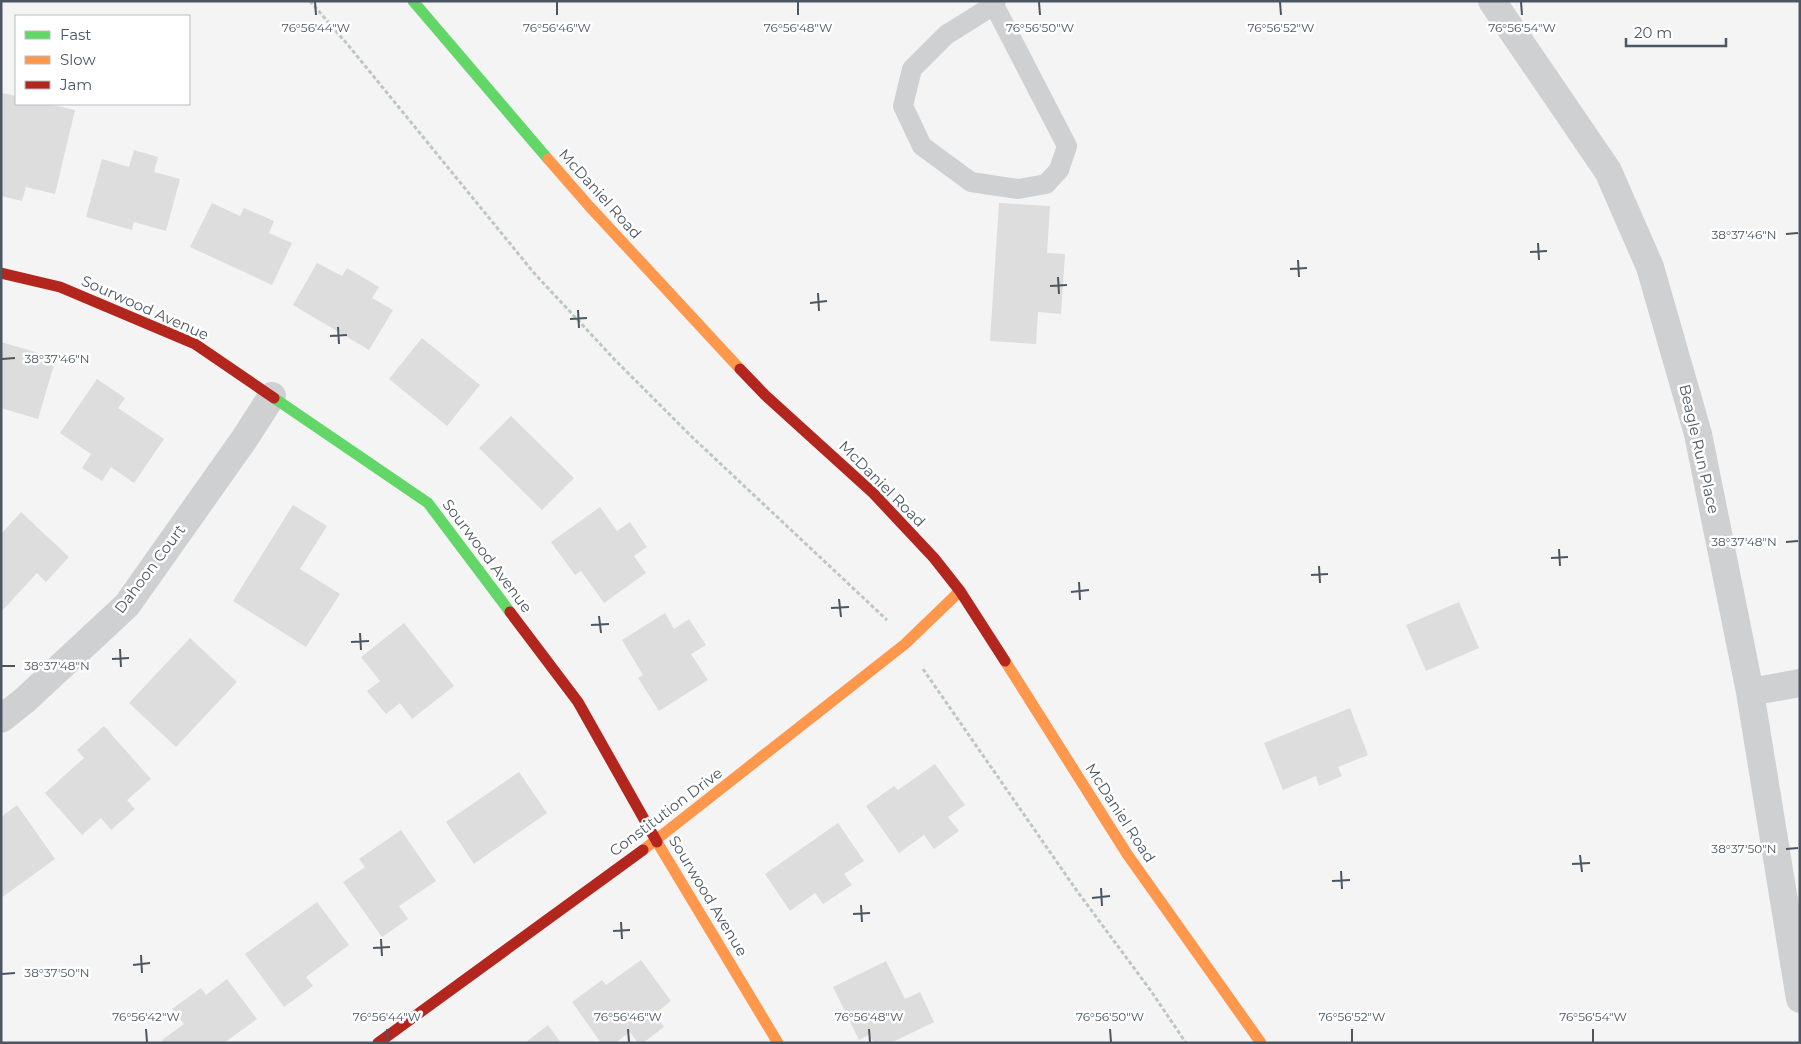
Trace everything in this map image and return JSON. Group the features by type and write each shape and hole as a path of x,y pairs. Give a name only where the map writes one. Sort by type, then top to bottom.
{"street":[{"name":"McDaniel Road","path":"413,1 589,206 731,359 765,394 873,493 934,558 960,591 1127,854 1260,1043"},
{"name":"Beagle Run Place","path":"1492,1 1608,171 1650,267 1698,434 1750,692 1800,999"},
{"name":"Sourwood Avenue","path":"1,273 60,287 195,344 428,503 578,702 656,840 778,1043"},
{"name":"Dahoon Court","path":"1,718 25,700 126,605 245,438 272,396"},
{"name":"Constitution Drive","path":"378,1043 656,840 905,644 960,591"},
{"path":"1750,692 1800,683"}],"lane":[{"path":"995,3 1067,146 1059,170 1046,184 1018,189 971,182 922,146 903,106 912,69 946,35 995,3"}],"path":[{"path":"310,1 534,273 615,360 692,437 886,618 1186,1043"}],"building":[{"path":"2,93 15,96 15,105 52,105 75,110 55,194 26,187 22,201 1,196"},
{"path":"134,150 158,157 154,172 180,179 166,231 134,222 132,230 86,217 102,159 129,167"},
{"path":"212,203 240,216 244,208 274,221 269,233 292,243 272,285 190,247"},
{"path":"999,203 1050,206 1047,253 1065,254 1061,314 1038,312 1036,344 990,341"},
{"path":"317,263 342,276 347,268 379,287 372,298 393,310 369,350 293,305"},
{"path":"422,338 480,385 447,426 389,379"},
{"path":"1,342 56,358 38,419 1,408"},
{"path":"97,379 125,398 118,408 164,439 134,483 111,467 102,481 82,468 91,454 60,433"},
{"path":"511,416 574,478 542,510 479,448"},
{"path":"293,505 327,526 300,569 340,594 306,647 233,601"},
{"path":"600,507 617,531 630,522 647,547 634,556 646,573 604,603 581,571 575,575 551,542"},
{"path":"21,512 69,557 46,582 37,573 1,612 1,534"},
{"path":"1459,602 1479,648 1426,671 1406,625"},
{"path":"665,613 674,629 689,619 706,645 691,654 708,680 659,711 638,678 643,675 622,640"},
{"path":"404,623 454,686 412,719 400,703 386,714 367,691 380,681 361,657"},
{"path":"190,638 237,682 176,747 129,703"},
{"path":"1350,708 1368,755 1338,767 1342,776 1319,786 1316,776 1283,790 1264,743"},
{"path":"104,726 151,779 127,800 135,809 111,830 101,818 82,835 45,793 84,758 77,750"},
{"path":"935,764 965,805 948,817 959,831 934,849 924,835 899,853 866,806 894,786 898,790"},
{"path":"519,772 547,813 474,864 446,822"},
{"path":"17,805 55,859 1,898 1,817"},
{"path":"838,823 864,861 844,874 852,885 823,904 815,893 790,911 765,874"},
{"path":"401,830 436,881 399,906 408,919 382,937 343,882 365,867 359,859"},
{"path":"317,902 349,945 306,977 313,986 284,1007 245,954"},
{"path":"641,960 671,1001 655,1014 664,1027 643,1043 638,1043 630,1032 615,1043 601,1043 572,1002 602,980 606,985"},
{"path":"886,961 905,999 920,992 934,1022 891,1043 874,1043 869,1035 859,1040 833,987"},
{"path":"227,979 257,1019 224,1043 164,1043 162,1040 184,1024 172,1009 201,988 206,995"},
{"path":"548,1025 561,1043 525,1043"}],"traffic: fast":[{"path":"413,1 548,159"},
{"path":"274,398 428,503 510,612"}],"traffic: slow":[{"path":"548,159 740,369"},
{"path":"643,850 905,644 960,591"},
{"path":"1005,661 1127,854 1261,1043"},
{"path":"657,842 778,1043"}],"traffic: jam":[{"path":"1,273 60,287 195,344 274,398"},
{"path":"740,369 765,395 873,493 934,558 960,591 1005,661"},
{"path":"510,612 578,702 657,842"},
{"path":"378,1043 643,850"}]}
